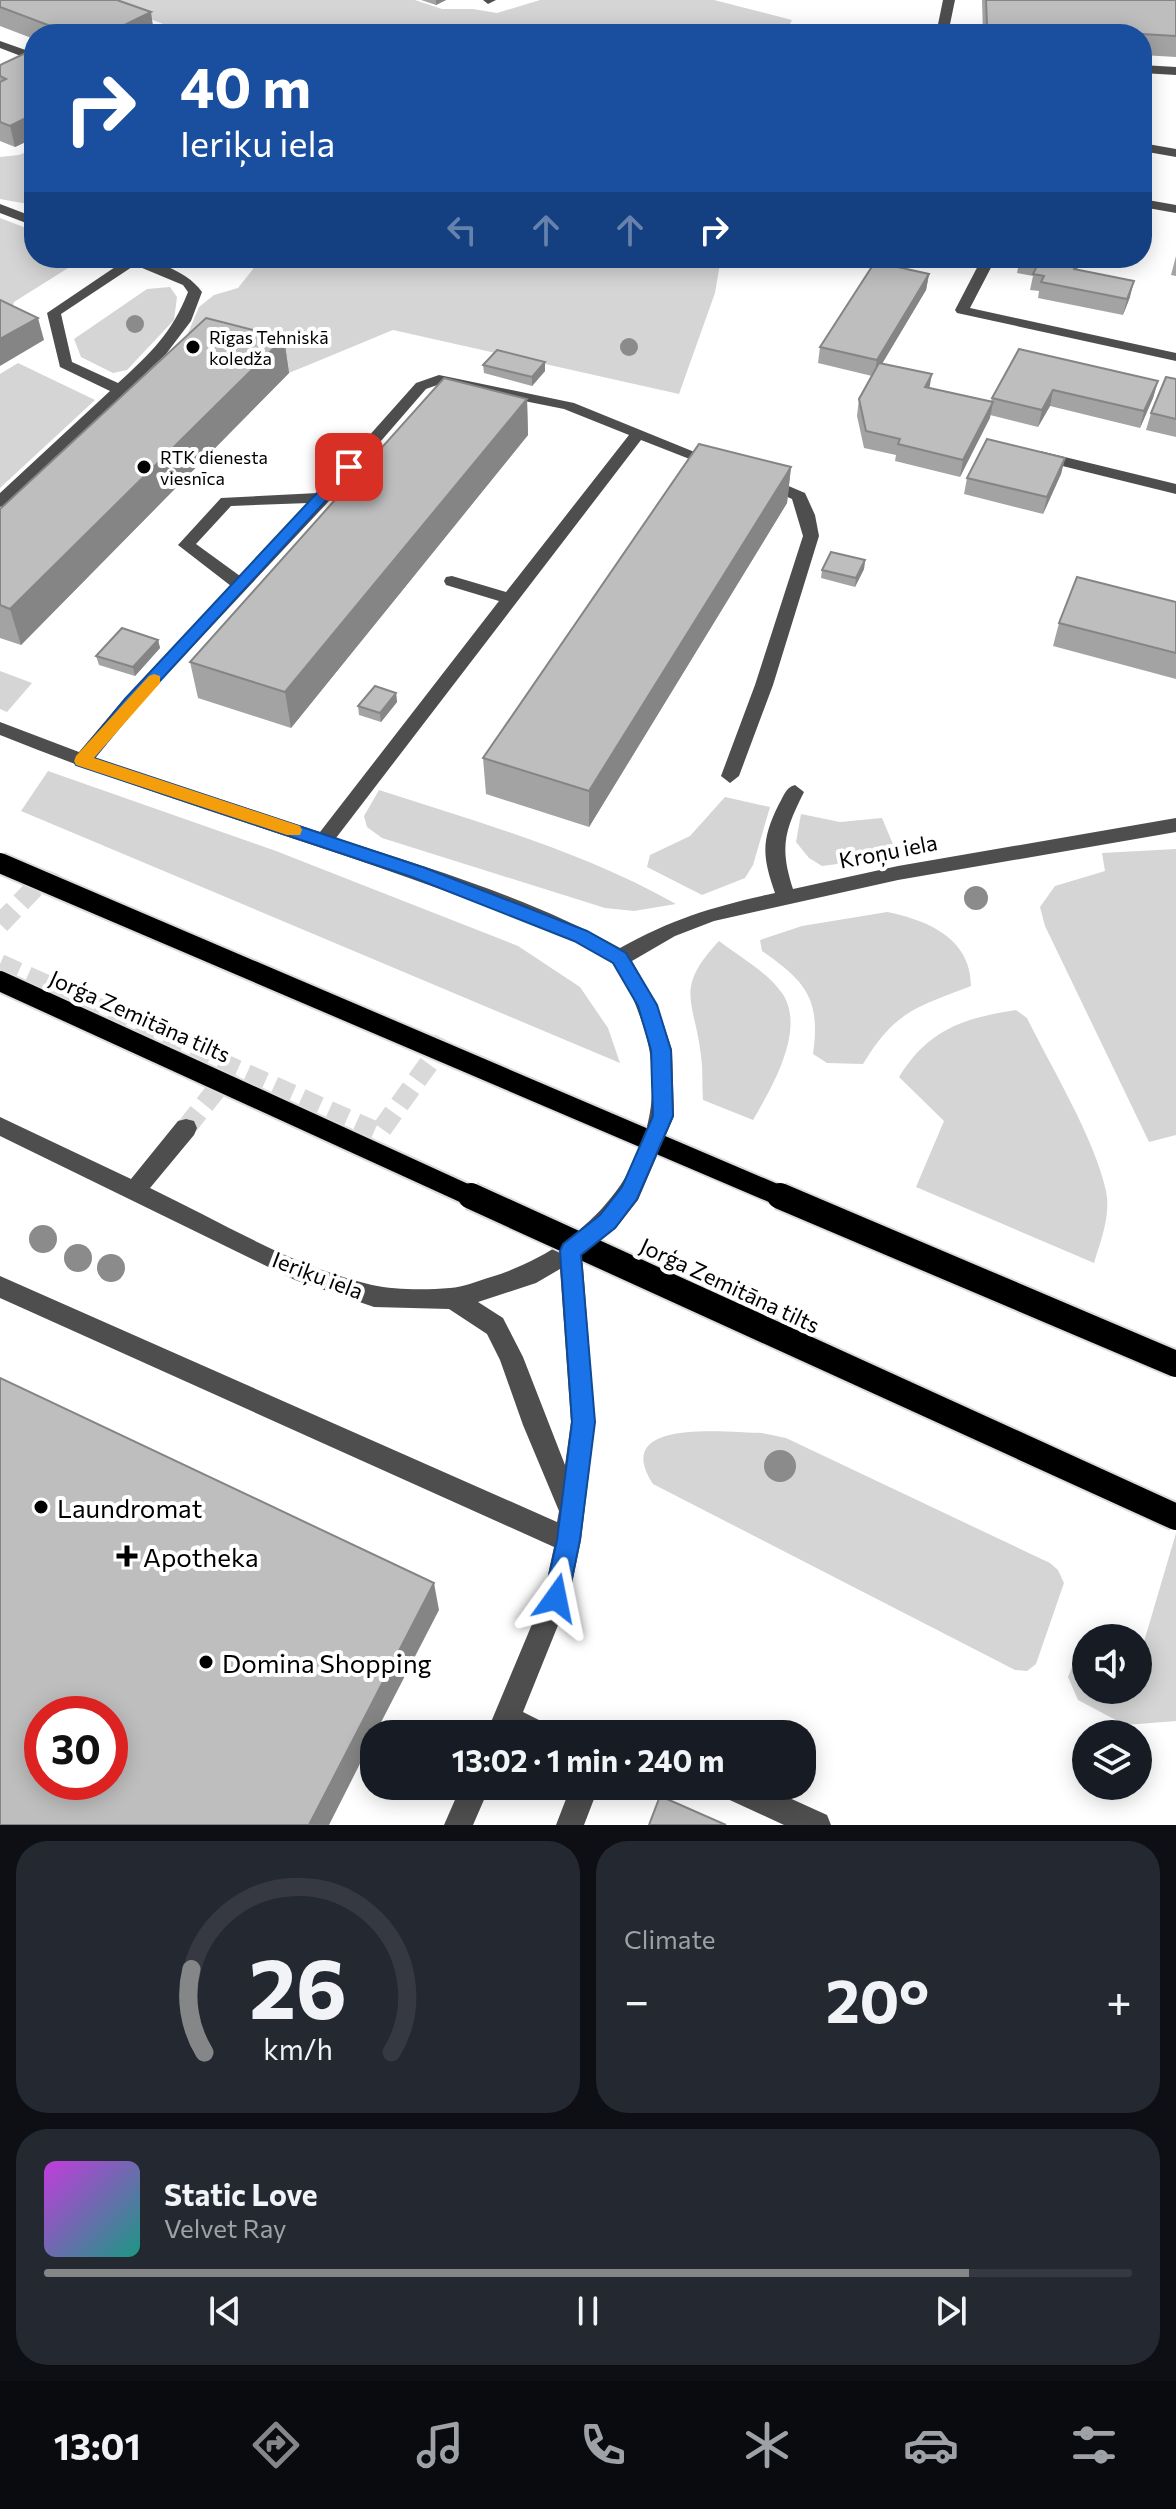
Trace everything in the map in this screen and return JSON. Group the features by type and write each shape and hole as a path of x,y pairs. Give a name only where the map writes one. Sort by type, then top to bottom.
{"main road":[{"path":"0,863 1176,1364"},
{"name":"Jorģa Zemitāna tilts","path":"0,981 1176,1517"}],"street":[{"path":"944,24 949,0"},
{"path":"0,44 24,53"},
{"path":"1152,70 1176,71"},
{"path":"1152,149 1176,153"},
{"path":"1152,205 1176,209"},
{"path":"0,208 24,214"},
{"path":"119,268 54,313 65,364 120,390"},
{"path":"0,502 161,351 184,321 195,292 188,282 154,268"},
{"path":"984,268 962,310 1176,357"},
{"path":"82,761 130,703 323,498 421,386 439,379 569,406 799,496 811,536 764,685 730,776"},
{"path":"324,840 638,433"},
{"path":"1022,451 1176,489"},
{"path":"242,586 186,545 227,501 323,498"},
{"path":"452,581 511,599"},
{"path":"0,728 82,761 324,840 530,915 581,936 620,958"},
{"path":"786,896 774,864 772,838 795,792"},
{"name":"Kroņu iela","path":"620,958 693,919 786,896 898,873 1176,825"},
{"name":"Ieriķu iela","path":"0,1126 303,1273 374,1296 453,1299 528,1276 570,1251 608,1221 630,1193 663,1116 661,1050 647,1005 620,958"},
{"path":"134,1191 186,1128"},
{"path":"506,1720 556,1598 568,1540 583,1422 570,1251"},
{"path":"0,1287 568,1540"},
{"path":"453,1299 495,1326 511,1357 535,1425 571,1510"},
{"path":"458,1825 470,1800"},
{"path":"570,1825 580,1800"},
{"path":"762,1800 817,1825"}],"shaded area":[{"path":"101,0 415,0 442,9 497,13 540,0 714,0 792,20 790,24 163,24"},
{"path":"24,153 24,203 0,199 0,157"},
{"path":"0,218 24,227 24,268 68,268 14,302 9,319 0,315"},
{"path":"254,268 719,268 715,293 679,394 393,330 289,373 183,345 199,307 214,295 238,288"},
{"path":"170,287 177,297 174,320 127,370 113,373 81,357 74,339 147,289"},
{"path":"18,363 95,400 0,488 0,374"},
{"path":"0,671 32,683 7,712 0,709"},
{"path":"48,771 276,851 518,946 580,987 608,1028 620,1063 21,811"},
{"path":"379,790 567,853 676,904 634,911 605,908 382,838 367,827 364,816"},
{"path":"725,797 770,807 753,865 745,878 702,895 647,867 650,855 690,836"},
{"path":"801,814 840,822 882,818 898,856 822,866 809,858 796,842"},
{"path":"1176,849 1176,1135 1149,1142 1045,926 1040,907 1055,886 1105,871 1102,853"},
{"path":"887,912 917,920 944,934 964,955 971,986 909,1013 886,1032 863,1064 827,1063 813,1054 814,1018 807,993 789,972 762,951 760,940 802,926"},
{"path":"719,941 769,978 782,993 789,1008 791,1024 784,1058 753,1120 703,1100 702,1061 690,996 696,972"},
{"path":"1016,1010 1027,1018 1082,1126 1100,1171 1107,1209 1094,1263 916,1187 944,1121 899,1077 922,1048 948,1029 979,1017"},
{"path":"678,1433 762,1433 786,1438 1050,1563 1058,1570 1064,1583 1036,1664 1027,1671 1015,1670 653,1484 644,1463 647,1448 659,1438"},
{"path":"1176,1533 1176,1721 1116,1720 1086,1704 1152,1704 1152,1624 1149,1624"}],"building":[{"path":"0,0 117,0 151,12 126,24 45,24 0,7"},
{"path":"986,0 1176,0 1176,36 1152,35 1152,24 987,24"},
{"path":"24,54 24,119 10,126 0,122 0,82 6,79 0,76 0,65"},
{"path":"871,268 902,268 929,274 877,360 820,347"},
{"path":"1036,268 1074,268 1134,281 1127,299 1041,282 1044,276 1033,274"},
{"path":"0,300 38,318 0,339"},
{"path":"206,318 284,338 10,609 0,605 0,509"},
{"path":"1019,349 1158,381 1144,411 1053,390 1042,410 992,398"},
{"path":"497,350 545,362 532,377 483,365"},
{"path":"879,363 932,374 925,387 993,402 963,460 898,444 900,439 866,431 859,399"},
{"path":"1166,377 1176,379 1176,419 1151,413"},
{"path":"444,378 527,399 285,692 190,662"},
{"path":"987,439 1065,458 1047,497 967,478"},
{"path":"699,444 791,467 589,791 483,758"},
{"path":"831,552 865,560 856,578 822,570"},
{"path":"1077,577 1176,602 1176,653 1059,623"},
{"path":"122,628 158,640 133,667 96,656"},
{"path":"375,686 396,693 380,713 358,706"},
{"name":"Domina Shopping","path":"0,1378 434,1583 363,1720 360,1720 360,1726 309,1825 0,1825"},
{"path":"658,1800 669,1800 726,1825 649,1825"}],"tunnel":[{"path":"0,924 43,879 56,884"},
{"path":"0,964 379,1133 440,1048 427,1042"},
{"path":"186,1128 231,1071"}],"slow traffic":[{"path":"154,680 130,703 82,761 294,830"}],"place":[{"name":"Rīgas Tehniskā koledža","path":"193,347"},
{"name":"RTK dienesta viesnīca","path":"144,467"},
{"name":"Laundromat","path":"41,1507"},
{"name":"Apotheka","path":"127,1556"},
{"name":"Domina Shopping","path":"206,1662"}],"route":[{"path":"349,467 242,586 130,703 82,761 419,872 581,936 620,958 647,1005 661,1050 663,1116 630,1193 608,1221 570,1251 583,1422 568,1540 556,1598"}]}
